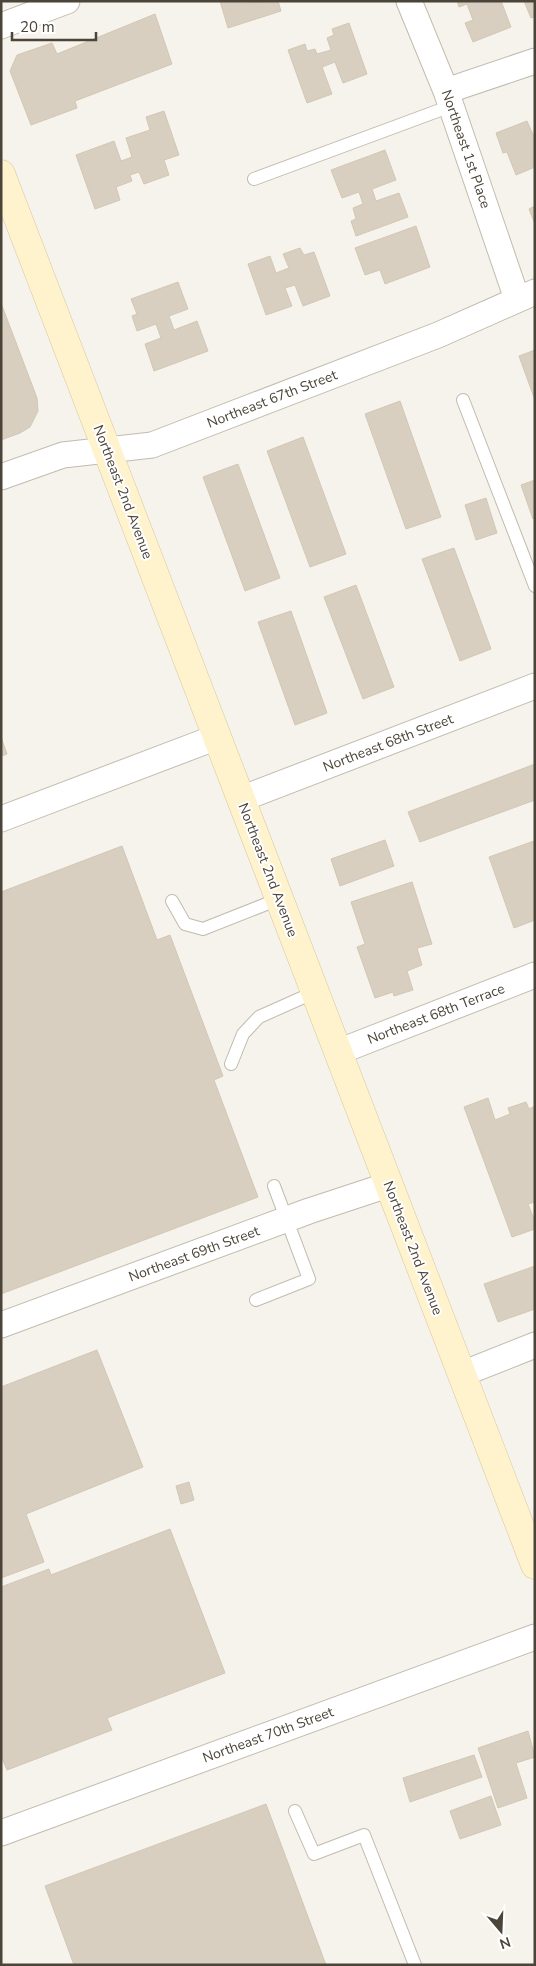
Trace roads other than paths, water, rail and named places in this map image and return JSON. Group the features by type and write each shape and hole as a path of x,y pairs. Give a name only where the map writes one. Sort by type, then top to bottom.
{"main road":[{"name":"Northeast 2nd Avenue","path":"1,174 535,1565"}],"street":[{"path":"1,26 67,1"},
{"name":"Northeast 1st Place","path":"409,1 526,296"},
{"path":"449,99 535,61"},
{"name":"Northeast 67th Street","path":"1,477 63,455 152,445 438,335 526,296"},
{"name":"Northeast 68th Street","path":"241,799 535,686"},
{"path":"1,819 217,737"},
{"name":"Northeast 68th Terrace","path":"338,1052 535,975"},
{"name":"Northeast 69th Street","path":"1,1325 388,1185"},
{"path":"462,1374 535,1345"},
{"name":"Northeast 70th Street","path":"1,1832 535,1637"}],"lane":[{"path":"254,179 449,99"},
{"path":"463,400 535,586"},
{"path":"172,901 186,924 202,929 279,899"},
{"path":"232,1064 242,1034 259,1017 314,992"},
{"path":"256,1300 309,1279 274,1186"},
{"path":"295,1811 314,1854 364,1835 415,1965"}]}
